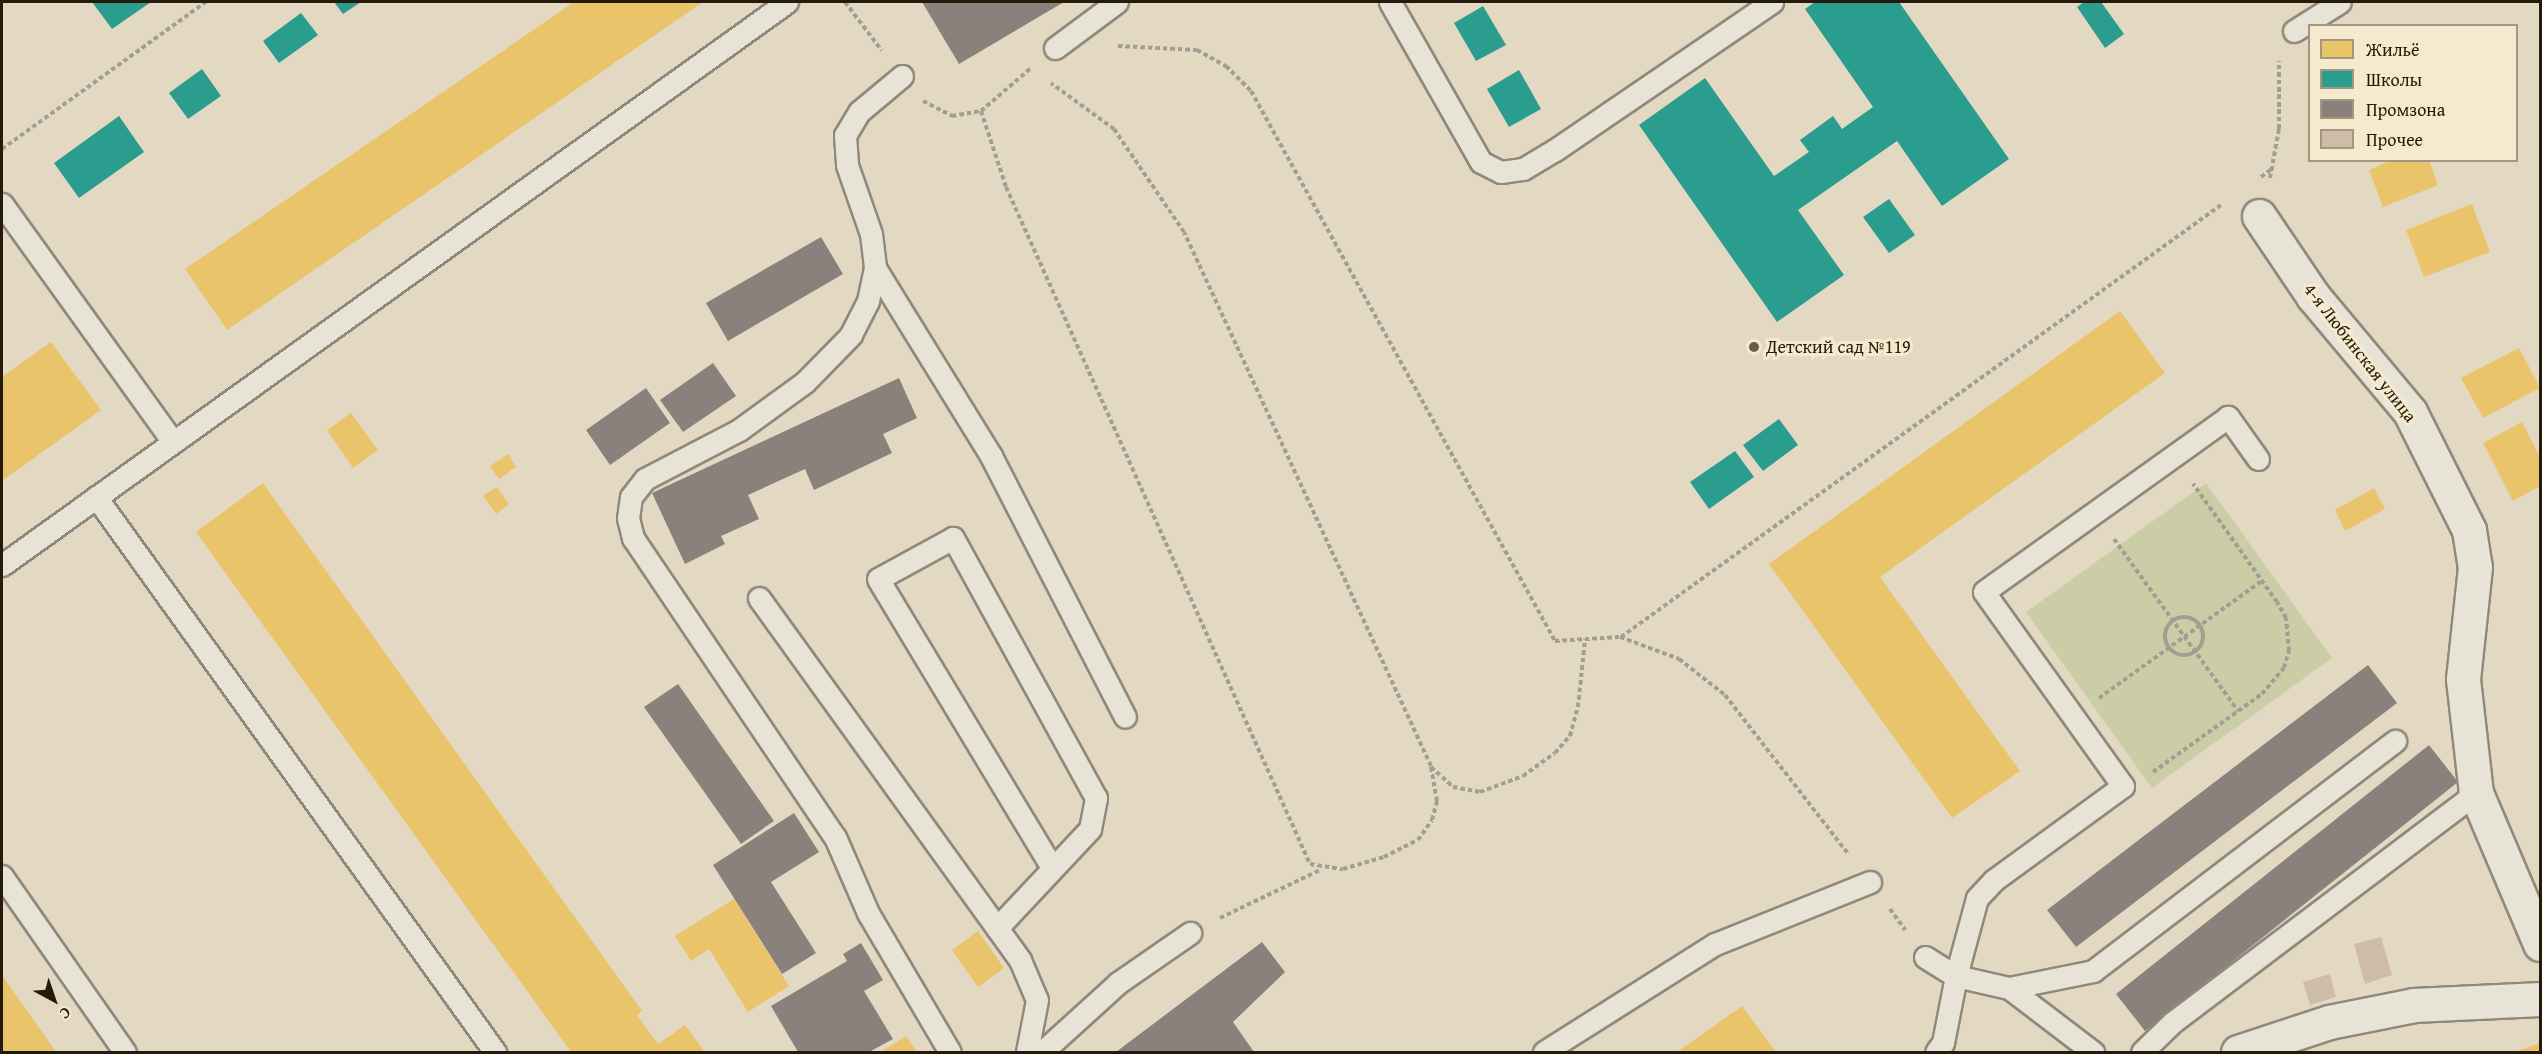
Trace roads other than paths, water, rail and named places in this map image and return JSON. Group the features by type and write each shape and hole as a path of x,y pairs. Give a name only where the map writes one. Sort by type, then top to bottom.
{"street":[{"name":"4-я Любинская улица","path":"2259,216 2313,296 2410,412 2469,530 2475,567 2463,679 2476,793 2541,944"},
{"path":"2238,1053 2329,1022 2414,1005 2541,999"}],"lane":[{"path":"2,565 787,2"},
{"path":"1055,48 1117,2"},
{"path":"1390,2 1481,162 1501,172 1523,169 1555,150 1772,2"},
{"path":"2294,31 2340,2"},
{"path":"902,76 859,112 845,135 846,165 871,234 875,268 868,301 851,335 805,382 739,430 645,479 631,497 628,518 633,538 835,837 868,912 950,1053"},
{"path":"2,204 173,442"},
{"path":"875,268 990,456 1125,717"},
{"path":"1936,1053 1943,1042 1956,976 1977,898 1994,880 2123,786 1984,592 2228,417 2258,459"},
{"path":"96,497 495,1053"},
{"path":"997,928 1090,829 1096,798 952,538 878,579 1052,867"},
{"path":"759,598 1020,960 1037,1000 1027,1053"},
{"path":"1924,957 1956,976 2009,988 2093,972 2395,741"},
{"path":"2142,1053 2173,1022 2476,793"},
{"path":"2,876 125,1053"},
{"path":"1544,1053 1715,945 1870,882"},
{"path":"1042,1053 1118,983 1190,933"},
{"path":"2009,988 2093,1053"}],"place":[{"name":"Детский сад №119","path":"1754,347"}]}
